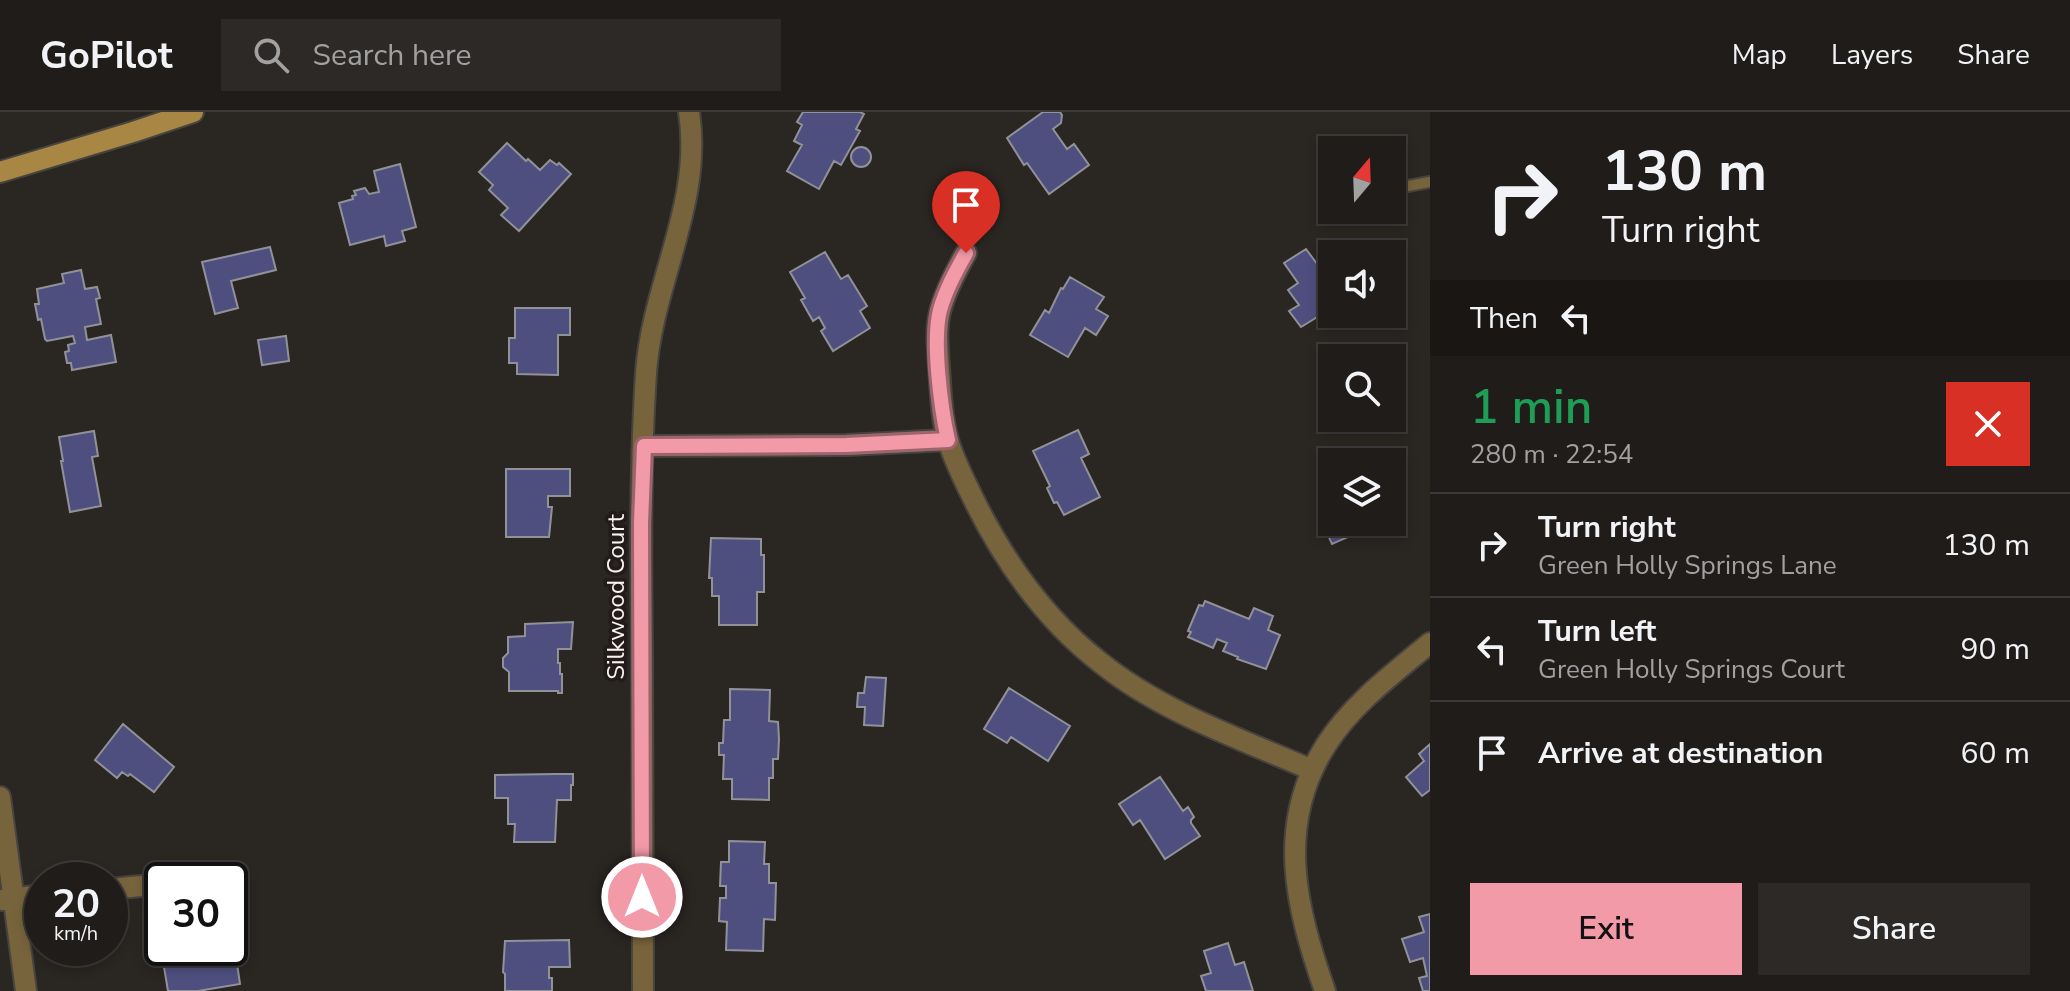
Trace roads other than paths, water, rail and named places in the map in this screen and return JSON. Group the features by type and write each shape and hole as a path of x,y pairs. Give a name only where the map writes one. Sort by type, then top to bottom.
{"main road":[{"path":"0,172 191,112"}],"street":[{"name":"Silkwood Court","path":"643,991 641,523 647,371 652,327 684,211 691,167 689,112"},
{"path":"966,253 952,278 940,310 937,330 942,416 959,471 988,529 1019,579 1058,623 1100,663 1131,685 1182,713 1312,770"},
{"path":"644,446 846,445 948,440"},
{"path":"1325,991 1300,912 1295,847 1301,803 1312,770 1327,742 1357,707 1430,643"},
{"path":"0,797 7,899 26,991"}],"lane":[{"path":"1406,186 1430,182"}]}
